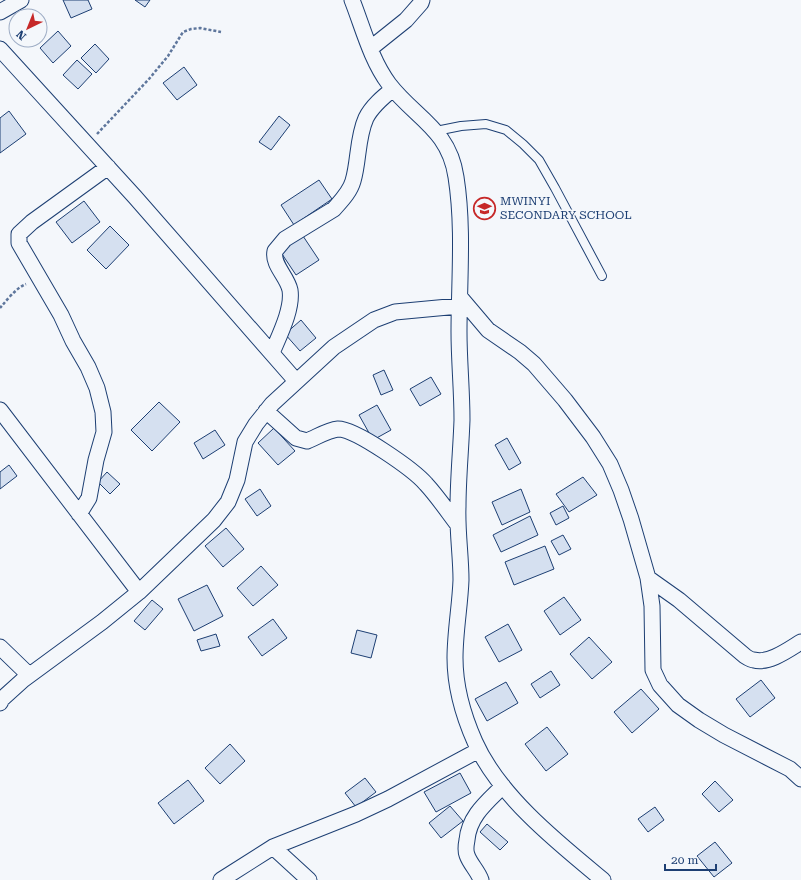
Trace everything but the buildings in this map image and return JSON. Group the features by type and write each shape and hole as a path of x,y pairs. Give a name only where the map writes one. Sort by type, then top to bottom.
{"street":[{"path":"0,12 21,0"},
{"path":"352,0 377,64 394,89 436,131 447,146 456,174 460,228 462,420 458,508 461,580 455,658 458,690 463,712 485,761 517,803 548,833 603,880"},
{"path":"371,48 406,20 422,0"},
{"path":"0,49 108,167 296,381"},
{"path":"272,353 284,326 289,304 290,291 275,261 275,250 285,239 334,209 340,202 353,182 361,132 366,117 374,107 394,89"},
{"path":"79,514 89,498 96,460 104,432 103,412 97,388 88,367 73,341 61,315 19,242 19,234 32,222 108,167"},
{"path":"0,702 30,676 139,592 214,520 228,502 237,480 245,442 256,424 266,411 296,381 334,346 374,320 395,312 460,302"},
{"path":"460,302 488,330 520,352 534,364 565,400 593,437 610,464 621,490 648,578 652,606 653,670 660,685 678,705 699,720 724,735 790,769 801,779"},
{"path":"266,411 296,438 302,440 307,441 333,430 340,429 365,439 406,467 426,484 458,526"},
{"path":"2,417 139,592"},
{"path":"648,578 679,600 740,652 754,660 767,659 785,652 801,642"},
{"path":"0,647 30,676"},
{"path":"221,880 273,847 356,814 388,799 479,750"},
{"path":"481,880 467,856 467,833 476,813 503,786"},
{"path":"273,847 309,880"}],"lane":[{"path":"436,131 461,126 486,124 506,130 523,144 539,160 602,276"}],"path":[{"path":"87,145 149,79 168,56 183,32 191,28 221,32"},
{"path":"0,308 23,286 40,279"}],"place":[{"name":"MWINYI SECONDARY SCHOOL","path":"484,208"}]}
